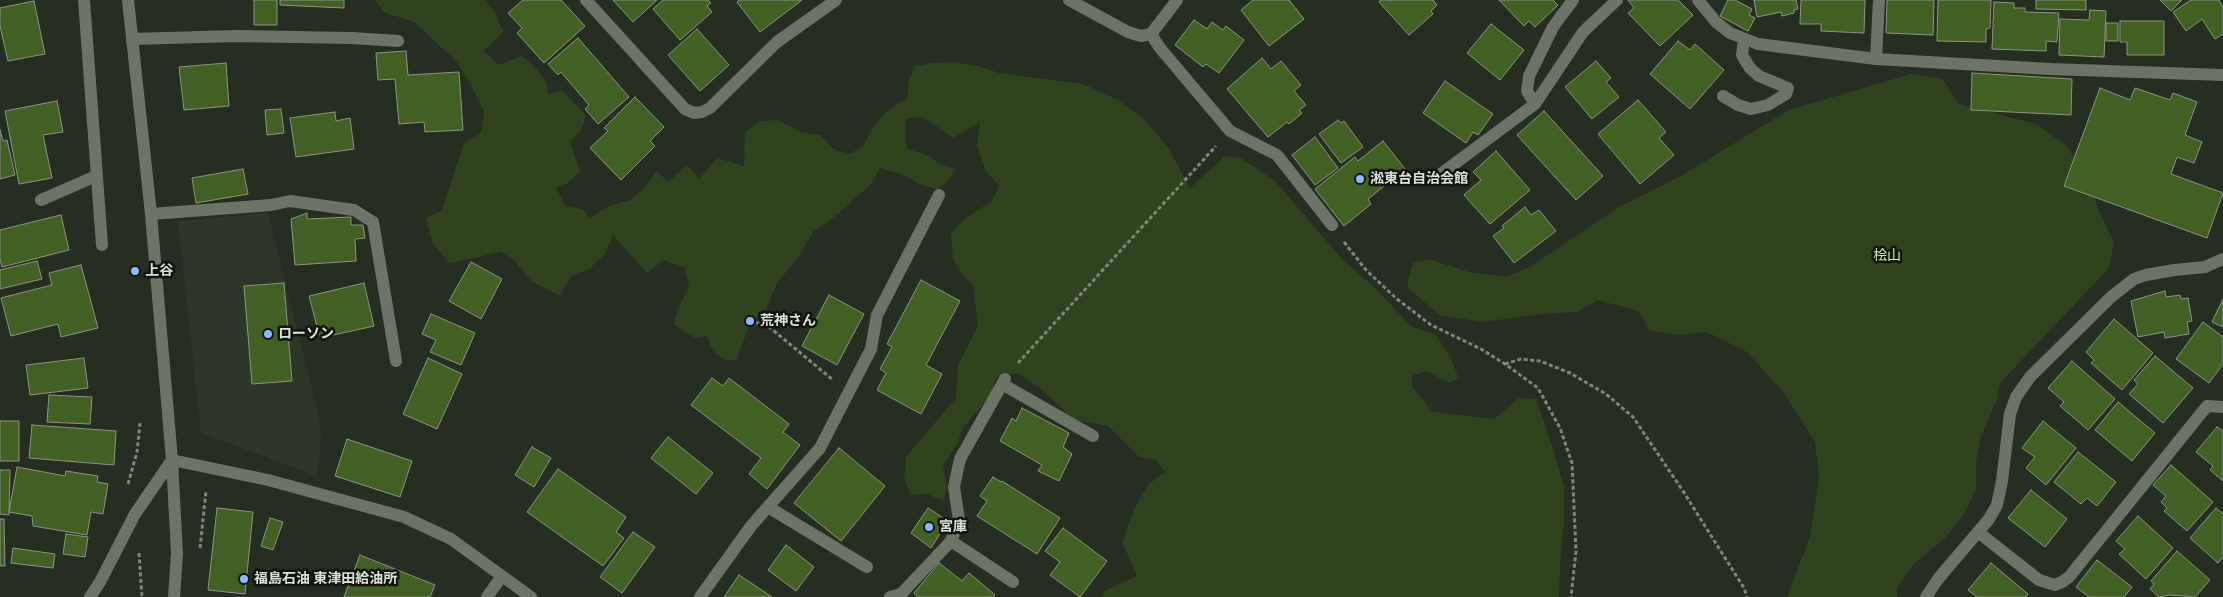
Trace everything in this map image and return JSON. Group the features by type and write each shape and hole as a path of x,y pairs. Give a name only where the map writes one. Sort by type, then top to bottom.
{"street":[{"path":"84,0 102,245"},
{"path":"128,0 151,214 172,460 177,554 174,597"},
{"path":"586,0 685,109 694,113 710,108 777,42 836,0"},
{"path":"1069,0 1128,32 1141,36 1151,34 1177,0"},
{"path":"1535,104 1527,91 1529,76 1553,27 1573,0"},
{"path":"1434,179 1535,104 1583,32 1617,0"},
{"path":"1698,0 1716,22 1730,33 1758,44 1876,59 2050,69 2223,75"},
{"path":"1876,59 1879,0"},
{"path":"1151,34 1230,131 1276,155 1332,226"},
{"path":"132,39 236,36 398,40"},
{"path":"1723,96 1738,105 1752,109 1768,105 1786,94 1788,88 1759,76 1750,68 1742,55 1744,39"},
{"path":"41,200 96,176"},
{"path":"700,597 751,526 820,448 871,349 876,315 939,195"},
{"path":"151,214 290,202 354,210 373,222 396,361"},
{"path":"1926,597 1938,579 1998,505 2010,414 2016,397 2030,376 2111,296 2129,282 2146,275 2205,267 2223,259"},
{"path":"890,597 901,594 951,541 959,520 954,487 960,459 1003,381 1092,436"},
{"path":"1978,532 2039,580 2055,585 2062,582 2069,577 2207,406 2223,406"},
{"path":"172,460 268,480 404,516 451,539 531,597"},
{"path":"90,597 136,514 172,460"},
{"path":"768,507 867,567"},
{"path":"951,541 1013,582"},
{"path":"487,597 502,576"}],"path":[{"path":"1003,381 1056,320 1230,131"},
{"path":"1332,226 1366,270 1431,325 1481,349 1538,388 1560,428 1572,464 1576,551 1571,597"},
{"path":"750,320 768,326 849,393"},
{"path":"1505,364 1521,359 1540,361 1570,373 1606,394 1633,418 1683,491 1744,588 1747,597"},
{"path":"199,557 206,491"},
{"path":"139,550 142,597"}],"shaded area":[{"path":"268,213 319,417 321,438 317,476 201,433 178,221"}],"green space":[{"path":"375,0 484,0 494,10 503,32 484,51 498,65 522,56 534,66 547,83 548,94 562,90 586,115 581,131 570,141 580,172 568,183 556,187 565,206 583,209 589,218 609,206 630,200 644,188 657,171 668,182 687,165 699,179 717,158 744,166 745,132 759,121 778,120 800,132 820,135 835,150 850,154 863,146 875,124 891,108 907,98 909,80 915,66 933,63 954,62 978,66 999,73 1083,84 1118,100 1144,119 1168,147 1190,188 1225,156 1241,158 1275,181 1343,260 1374,287 1411,326 1436,335 1450,356 1458,377 1450,383 1426,371 1412,376 1412,387 1433,412 1494,419 1519,398 1536,399 1564,487 1564,524 1559,597 1101,597 1106,590 1137,576 1122,542 1135,507 1149,484 1165,472 1156,460 1139,457 1108,426 1074,420 1040,388 1017,373 996,377 992,393 963,428 957,444 943,466 947,488 943,501 927,494 911,495 904,479 906,457 956,398 958,365 978,326 973,285 963,276 953,259 951,233 966,218 992,201 999,186 986,171 977,146 980,122 953,138 923,117 906,119 905,135 907,149 930,156 939,164 956,169 946,183 937,189 921,185 904,175 880,168 871,184 839,213 813,232 799,256 777,283 766,310 749,326 737,359 726,361 713,351 707,336 695,338 674,325 678,309 689,286 685,268 664,260 647,273 613,235 605,254 589,269 571,276 560,296 531,281 515,261 501,252 450,263 433,244 426,218 442,210 464,143 481,133 484,111 456,61 413,21 385,13"},
{"name":"桧山","path":"1911,74 1943,79 1958,104 2036,124 2066,145 2090,184 2099,211 2114,242 2109,268 2000,383 1997,399 1981,436 1976,462 1976,489 1964,514 1946,537 1914,564 1897,588 1897,597 1787,597 1810,537 1819,477 1815,442 1784,393 1747,352 1707,332 1680,335 1649,330 1639,311 1597,300 1577,312 1542,314 1483,322 1439,315 1407,287 1413,262 1431,260 1469,272 1506,277 1530,267 1619,207 1679,177 1789,110"}],"building":[{"path":"254,0 277,0 277,25 254,25"},
{"path":"280,0 344,0 344,8 280,5"},
{"path":"523,0 561,0 585,26 544,63 517,33 522,28 508,13"},
{"path":"613,0 657,0 633,22"},
{"path":"663,0 708,0 711,3 707,6 712,12 680,40 653,9"},
{"path":"739,0 802,0 760,32 737,2"},
{"path":"1253,0 1289,0 1304,19 1269,46 1241,10"},
{"path":"1381,0 1433,0 1437,5 1431,11 1433,14 1409,35 1379,2"},
{"path":"1499,0 1553,0 1558,5 1535,27 1529,21 1524,26"},
{"path":"1628,0 1678,0 1693,15 1660,46 1628,13 1634,8"},
{"path":"1728,0 1735,0 1752,9 1749,15 1755,18 1748,31 1720,16"},
{"path":"1754,0 1796,0 1798,9 1794,10 1794,13 1782,16 1781,12 1757,17"},
{"path":"1801,0 1865,0 1864,33 1821,31 1821,24 1800,24"},
{"path":"1887,0 1934,0 1933,35 1886,33"},
{"path":"1938,0 1991,0 1990,28 1986,29 1986,42 1937,41"},
{"path":"2036,0 2086,0 2086,10 2036,9"},
{"path":"2160,0 2182,0 2171,11"},
{"path":"2191,0 2219,0 2223,7 2223,34 2215,39 2202,19 2186,31 2173,12"},
{"path":"34,1 45,54 8,61 0,26 0,8"},
{"path":"1994,2 2014,3 2014,8 2025,8 2025,12 2059,13 2057,42 2046,41 2046,51 1992,49"},
{"path":"2090,10 2106,11 2104,57 2059,55 2060,19 2089,20"},
{"path":"1194,20 1207,29 1212,22 1223,30 1226,26 1244,40 1219,73 1206,64 1203,67 1175,45"},
{"path":"2120,21 2164,21 2164,55 2127,55 2127,42 2120,42"},
{"path":"2106,23 2118,23 2118,41 2106,41"},
{"path":"1491,24 1524,50 1500,80 1467,53"},
{"path":"697,29 729,65 700,91 668,55"},
{"path":"578,38 629,97 598,124 585,109 589,105 561,72 558,75 548,64"},
{"path":"1678,41 1690,50 1695,44 1724,70 1690,109 1650,74"},
{"path":"406,51 408,75 459,72 463,130 425,132 424,122 399,124 395,79 378,80 376,53"},
{"path":"1262,58 1271,69 1281,61 1301,85 1294,91 1306,105 1299,110 1302,113 1289,124 1287,122 1268,137 1227,89"},
{"path":"1596,61 1611,78 1606,82 1619,97 1592,119 1565,87"},
{"path":"226,63 229,106 184,110 179,67"},
{"path":"1972,73 2072,79 2071,115 1971,110"},
{"path":"1445,81 1493,114 1478,135 1473,132 1466,143 1423,113"},
{"path":"2100,88 2130,100 2135,88 2170,100 2173,93 2197,102 2185,135 2202,142 2194,163 2177,157 2171,174 2223,193 2207,238 2064,186"},
{"path":"635,97 664,127 650,141 655,146 621,180 590,148 608,131 604,128"},
{"path":"1638,100 1666,132 1659,138 1674,155 1640,184 1598,134"},
{"path":"57,101 63,132 43,135 52,178 19,184 5,111"},
{"path":"281,109 284,133 267,135 265,110"},
{"path":"1544,111 1603,176 1576,200 1517,135"},
{"path":"335,112 336,121 350,118 354,149 296,157 290,118"},
{"path":"1338,120 1341,123 1344,121 1363,147 1341,163 1319,134"},
{"path":"0,130 3,141 7,140 15,175 0,179"},
{"path":"1315,137 1338,168 1315,185 1292,155"},
{"name":"淞東台自治会館","path":"1383,141 1405,169 1368,199 1371,204 1344,226 1315,189 1355,157 1358,161"},
{"path":"1496,151 1530,190 1490,224 1464,195 1481,180 1473,172"},
{"path":"243,169 248,194 196,203 192,178"},
{"path":"1525,207 1531,215 1539,210 1556,231 1514,263 1493,236"},
{"path":"307,213 307,219 351,217 351,225 363,225 365,238 355,239 356,261 295,265 291,219"},
{"path":"61,215 69,250 2,267 0,259 0,230"},
{"path":"37,261 42,279 0,289 0,270"},
{"path":"471,262 502,279 481,319 449,301"},
{"path":"81,265 98,328 61,337 58,324 11,336 1,298 52,285 49,273"},
{"path":"921,280 960,301 926,365 942,374 921,414 877,390 886,373 880,369 892,347 887,344"},
{"name":"ローソン","path":"284,283 292,381 252,384 244,286"},
{"path":"364,283 374,326 320,338 309,296"},
{"path":"2165,291 2166,297 2180,295 2181,299 2188,298 2192,321 2187,322 2189,334 2165,338 2164,332 2138,337 2131,301"},
{"path":"829,295 864,314 837,365 802,346"},
{"path":"2223,299 2223,327 2212,322"},
{"path":"431,314 475,333 461,365 430,352 436,340 422,334"},
{"path":"2114,319 2153,353 2122,390 2091,363 2094,360 2086,352"},
{"path":"2203,322 2223,337 2223,364 2209,383 2176,359"},
{"path":"2155,356 2193,388 2163,423 2129,394 2138,384 2134,380"},
{"path":"84,358 88,388 30,395 26,365"},
{"path":"428,358 462,374 437,429 403,414"},
{"path":"2072,361 2115,399 2088,430 2060,406 2064,402 2048,388"},
{"path":"712,378 723,386 729,378 789,424 783,432 800,445 767,489 749,474 761,458 691,405"},
{"path":"49,395 92,397 90,424 47,422"},
{"path":"2118,402 2155,433 2132,461 2095,430"},
{"path":"1022,408 1069,433 1063,447 1072,454 1059,481 1038,471 1042,465 1000,441 1012,418 1016,421"},
{"path":"0,421 19,421 19,461 0,461"},
{"path":"2043,421 2076,448 2046,485 2026,468 2035,457 2022,448"},
{"path":"32,425 116,431 114,465 29,458"},
{"path":"2217,427 2223,431 2223,481 2210,470 2213,466 2196,452"},
{"path":"668,437 713,473 696,494 651,458"},
{"path":"347,439 412,461 400,497 335,476"},
{"path":"532,447 551,458 534,487 515,475"},
{"path":"839,448 885,486 841,541 794,503"},
{"path":"2078,452 2116,482 2097,506 2087,498 2081,504 2054,482"},
{"path":"2171,465 2213,502 2187,531 2164,511 2167,508 2161,502 2166,496 2153,485"},
{"path":"17,467 65,476 66,471 98,476 97,482 108,484 103,514 91,512 87,535 33,526 32,516 9,512"},
{"path":"558,469 626,517 616,532 624,538 603,566 527,512"},
{"path":"0,470 10,470 9,515 0,514"},
{"path":"993,477 1060,518 1037,554 977,516 987,501 980,496"},
{"path":"2031,490 2067,519 2045,547 2008,518"},
{"path":"217,508 253,512 245,594 208,590"},
{"name":"宮庫","path":"928,508 948,521 931,548 911,533"},
{"path":"2216,508 2223,514 2223,557 2218,563 2190,538"},
{"path":"2138,516 2173,548 2146,579 2119,554 2125,549 2116,541"},
{"path":"270,518 283,522 273,550 261,546"},
{"path":"0,519 4,519 5,566 0,566"},
{"path":"1063,528 1107,561 1080,597 1050,575 1060,562 1045,551"},
{"path":"633,532 655,547 622,593 600,577"},
{"path":"66,534 88,537 85,557 63,554"},
{"path":"786,545 814,567 796,591 768,570"},
{"path":"13,548 55,554 53,568 11,563"},
{"path":"2177,551 2210,580 2195,597 2170,595 2159,597 2150,589 2154,584 2151,581"},
{"path":"360,555 435,585 430,597 344,597"},
{"path":"2097,560 2132,587 2124,597 2089,597 2076,587"},
{"path":"939,563 962,581 969,573 995,595 993,597 918,597 914,593"},
{"path":"1991,563 2028,594 2026,597 1977,597 1968,590"},
{"path":"739,575 772,597 724,597"}],"place":[{"name":"淞東台自治会館","path":"1360,179"},
{"name":"上谷","path":"135,271"},
{"name":"荒神さん","path":"750,321"},
{"name":"ローソン","path":"268,334"},
{"name":"宮庫","path":"929,527"},
{"name":"福島石油 東津田給油所","path":"244,579"}]}
